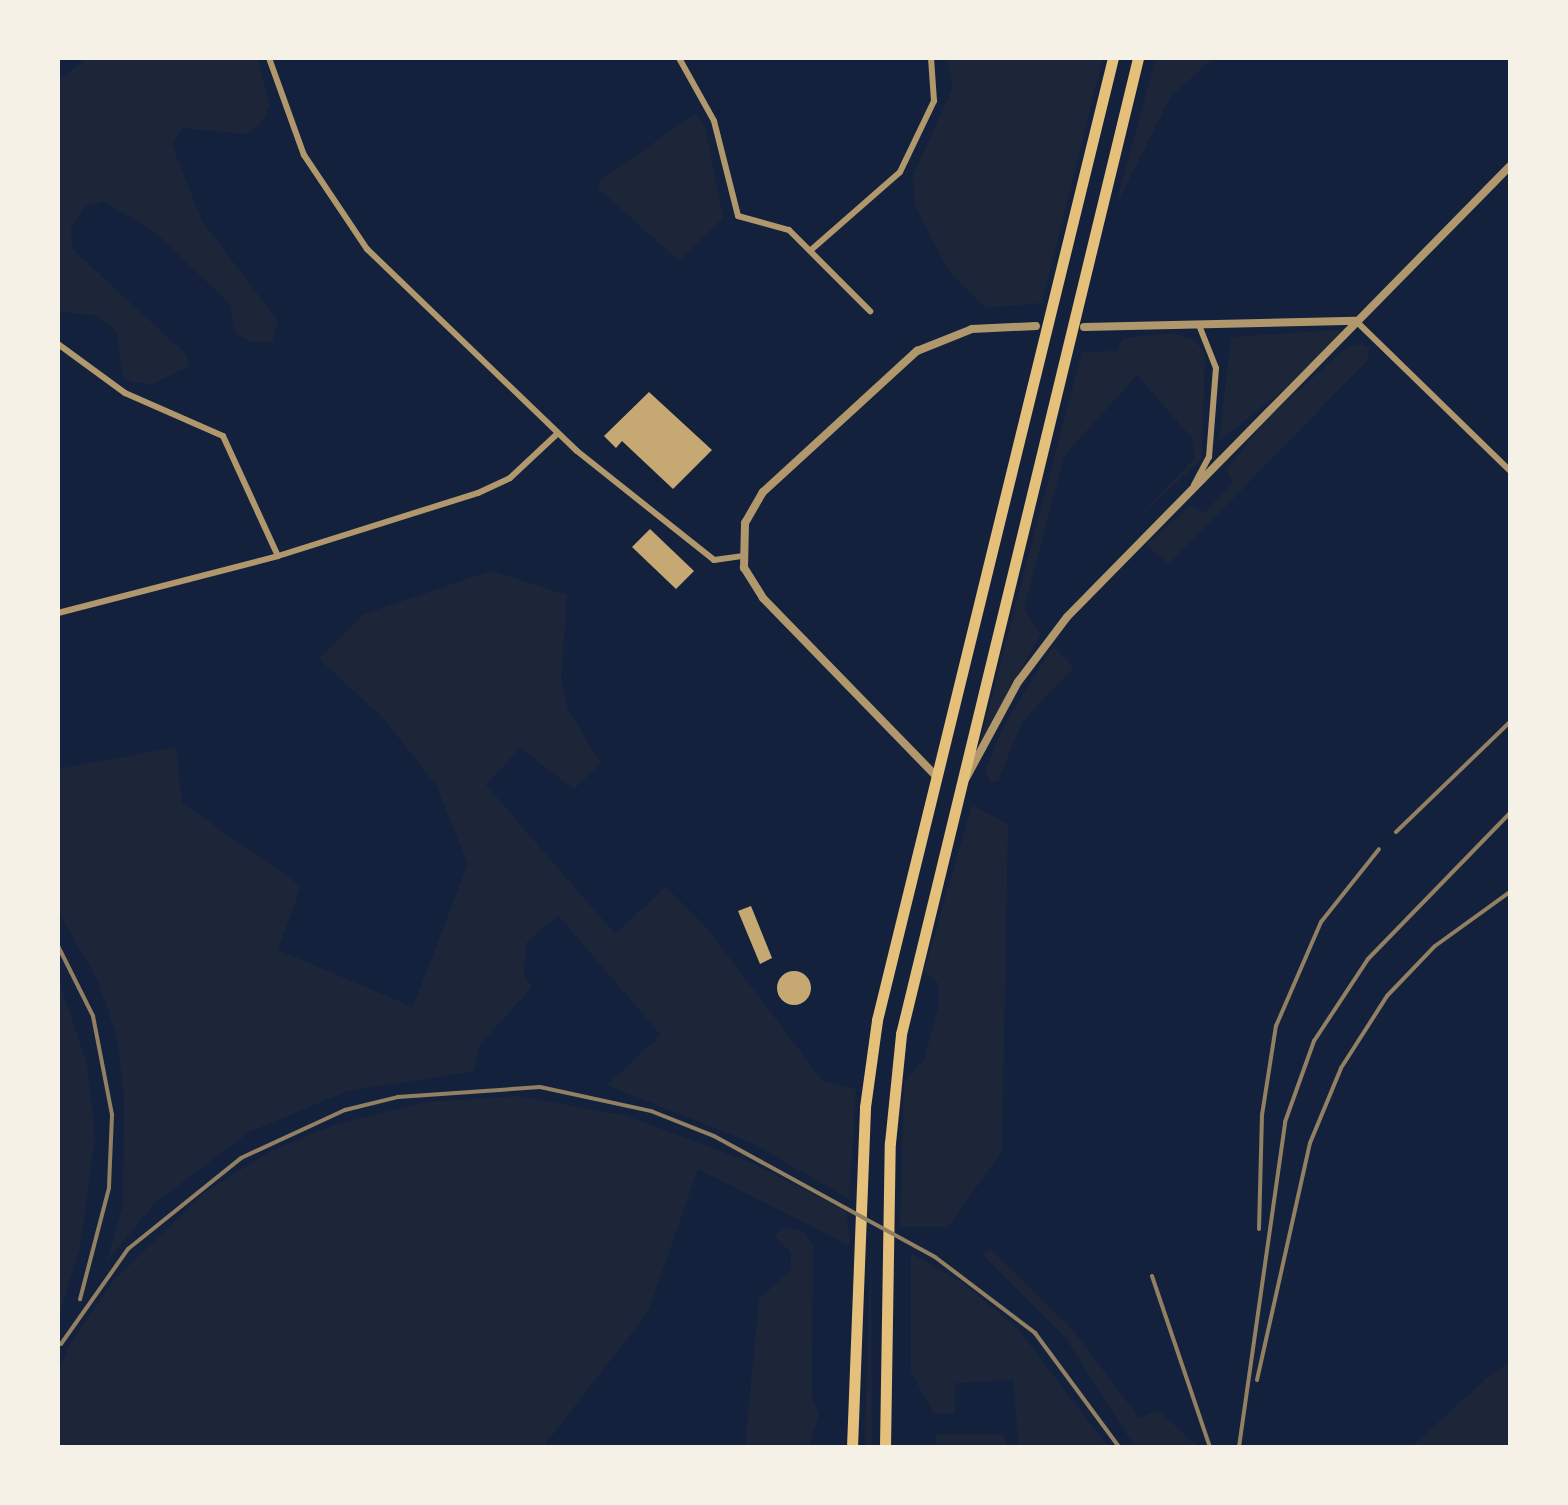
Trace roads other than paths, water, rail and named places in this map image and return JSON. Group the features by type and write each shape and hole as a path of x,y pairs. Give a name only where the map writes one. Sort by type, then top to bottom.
{"highway":[{"path":"852,1447 865,1107 894,941 1113,58"},
{"path":"885,1447 894,1084 957,792 1138,58"}],"street":[{"path":"269,58 304,155 339,213 557,434 714,560 742,556"},
{"path":"679,58 714,121 732,208 752,223 789,230 870,311"},
{"path":"811,250 900,172 934,101 931,58"},
{"path":"957,792 1040,650 1192,488 1342,344 1356,321 1510,166"},
{"path":"1084,327 1197,322 1356,321 1510,471"},
{"path":"1192,488 1209,457 1216,368 1197,322"},
{"path":"936,776 763,598 742,556 745,523 763,492 917,351 972,329 1036,326"},
{"path":"58,344 125,393 223,436 278,556"},
{"path":"58,613 278,556 501,484 557,434"}],"railway":[{"path":"1396,832 1510,722"},
{"path":"1239,1447 1285,1122 1314,1041 1368,959 1510,813"},
{"path":"1259,1229 1262,1115 1276,1026 1321,922 1379,849"},
{"path":"1257,1380 1310,1143 1341,1068 1387,996 1435,946 1510,892"},
{"path":"58,946 93,1016 112,1115 109,1188 80,1299"},
{"path":"61,1344 128,1249 241,1158 345,1110 398,1097 540,1087 651,1111 714,1136 935,1257 1035,1333 1119,1447"},
{"path":"1152,1276 1210,1447"}]}
